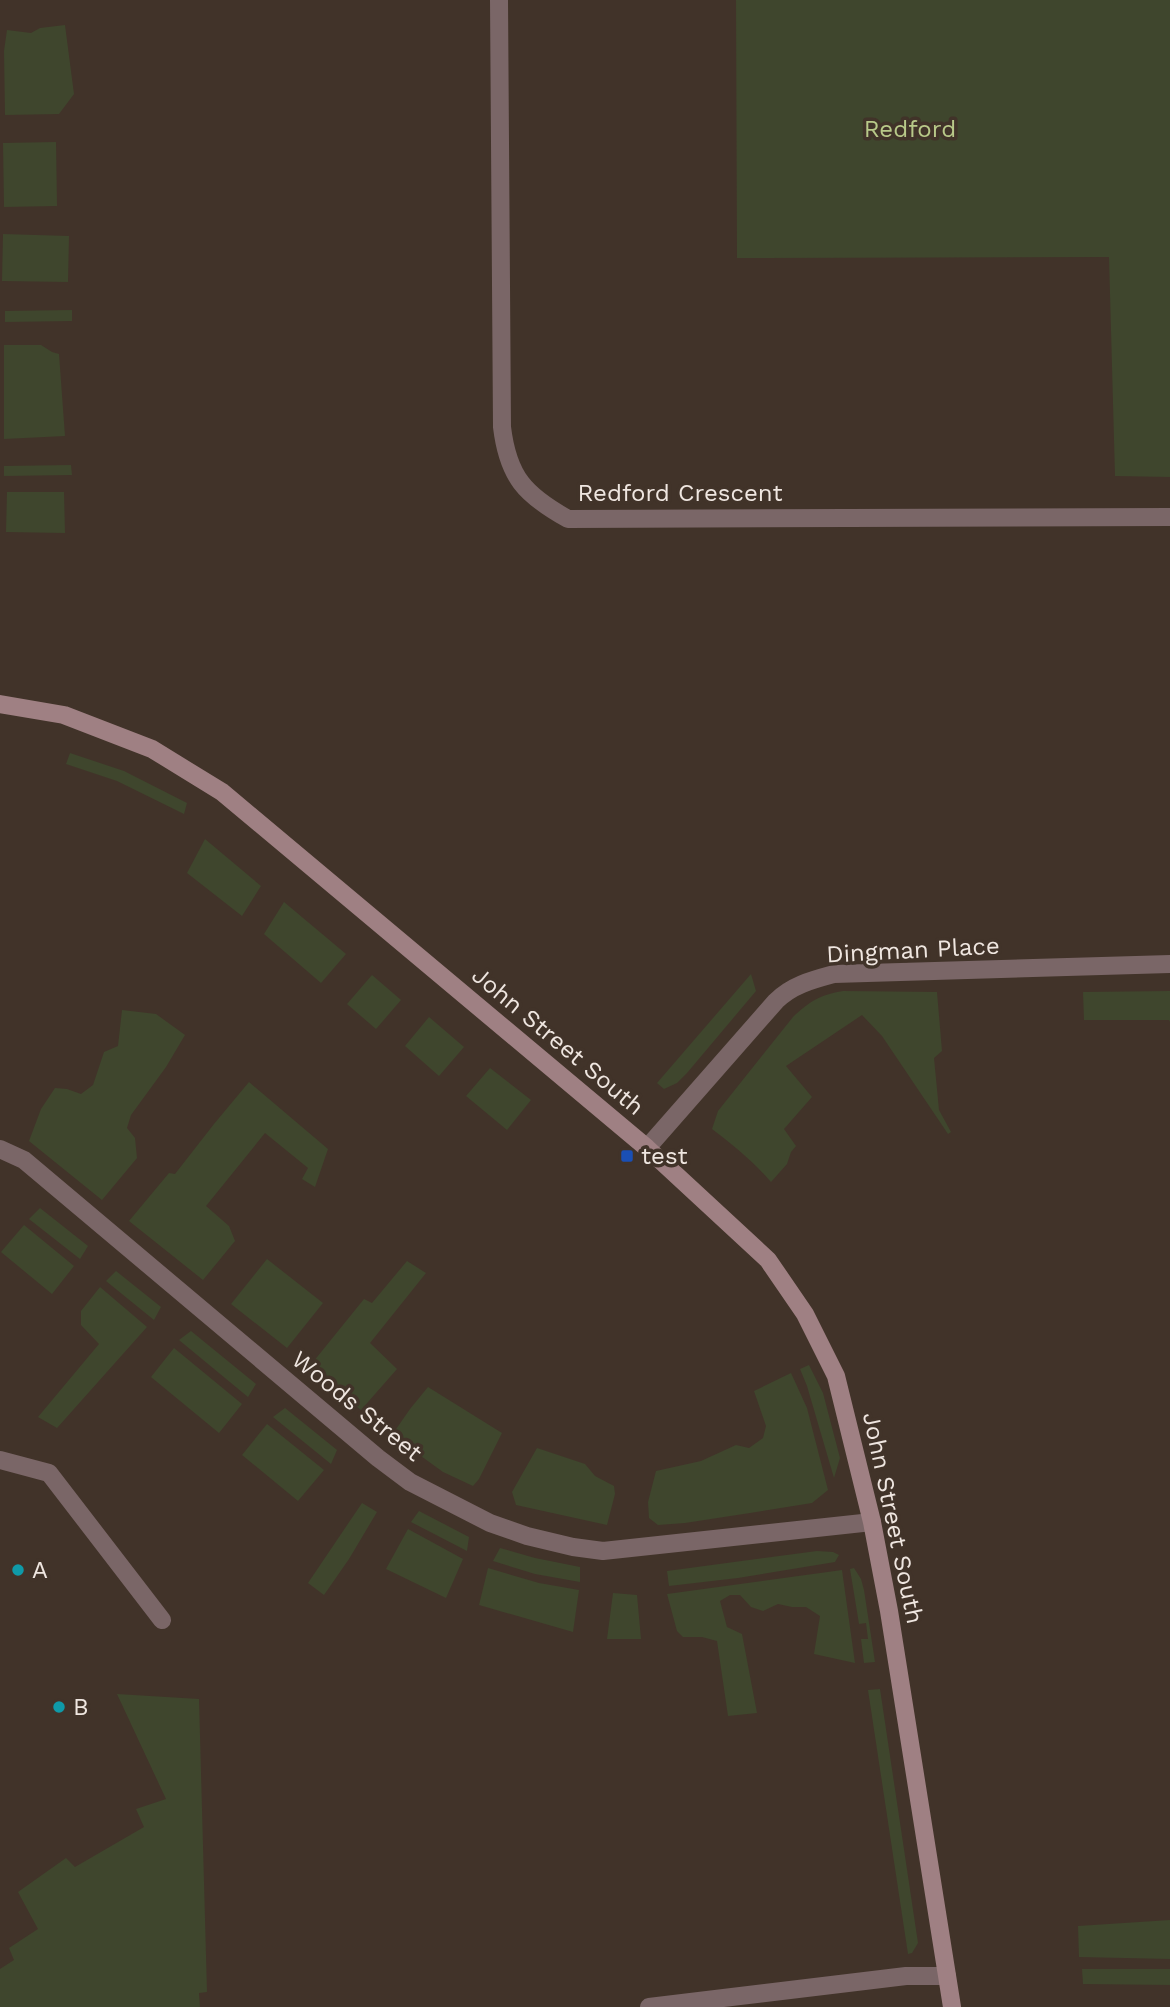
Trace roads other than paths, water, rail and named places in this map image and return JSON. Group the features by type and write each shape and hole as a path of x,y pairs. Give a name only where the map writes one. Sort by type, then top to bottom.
{"street":[{"name":"Redford Crescent","path":"499,0 502,427 505,453 521,485 542,505 568,519 1170,517"},
{"name":"John Street South","path":"0,704 64,715 152,749 222,792 647,1148 768,1260 805,1314 836,1376 872,1522 891,1623 952,2007"},
{"name":"Dingman Place","path":"647,1148 776,1001 807,981 834,974 1170,964"},
{"name":"Woods Street","path":"0,1149 24,1160 378,1458 410,1482 490,1523 527,1536 603,1551 872,1522"},
{"path":"0,1460 49,1473 162,1620"},
{"path":"649,2007 906,1976 947,1976"}],"place":[{"name":"test","path":"627,1156"},
{"name":"A","path":"18,1570"},
{"name":"B","path":"59,1707"}],"park label":[{"name":"Redford","path":"910,129"}]}
